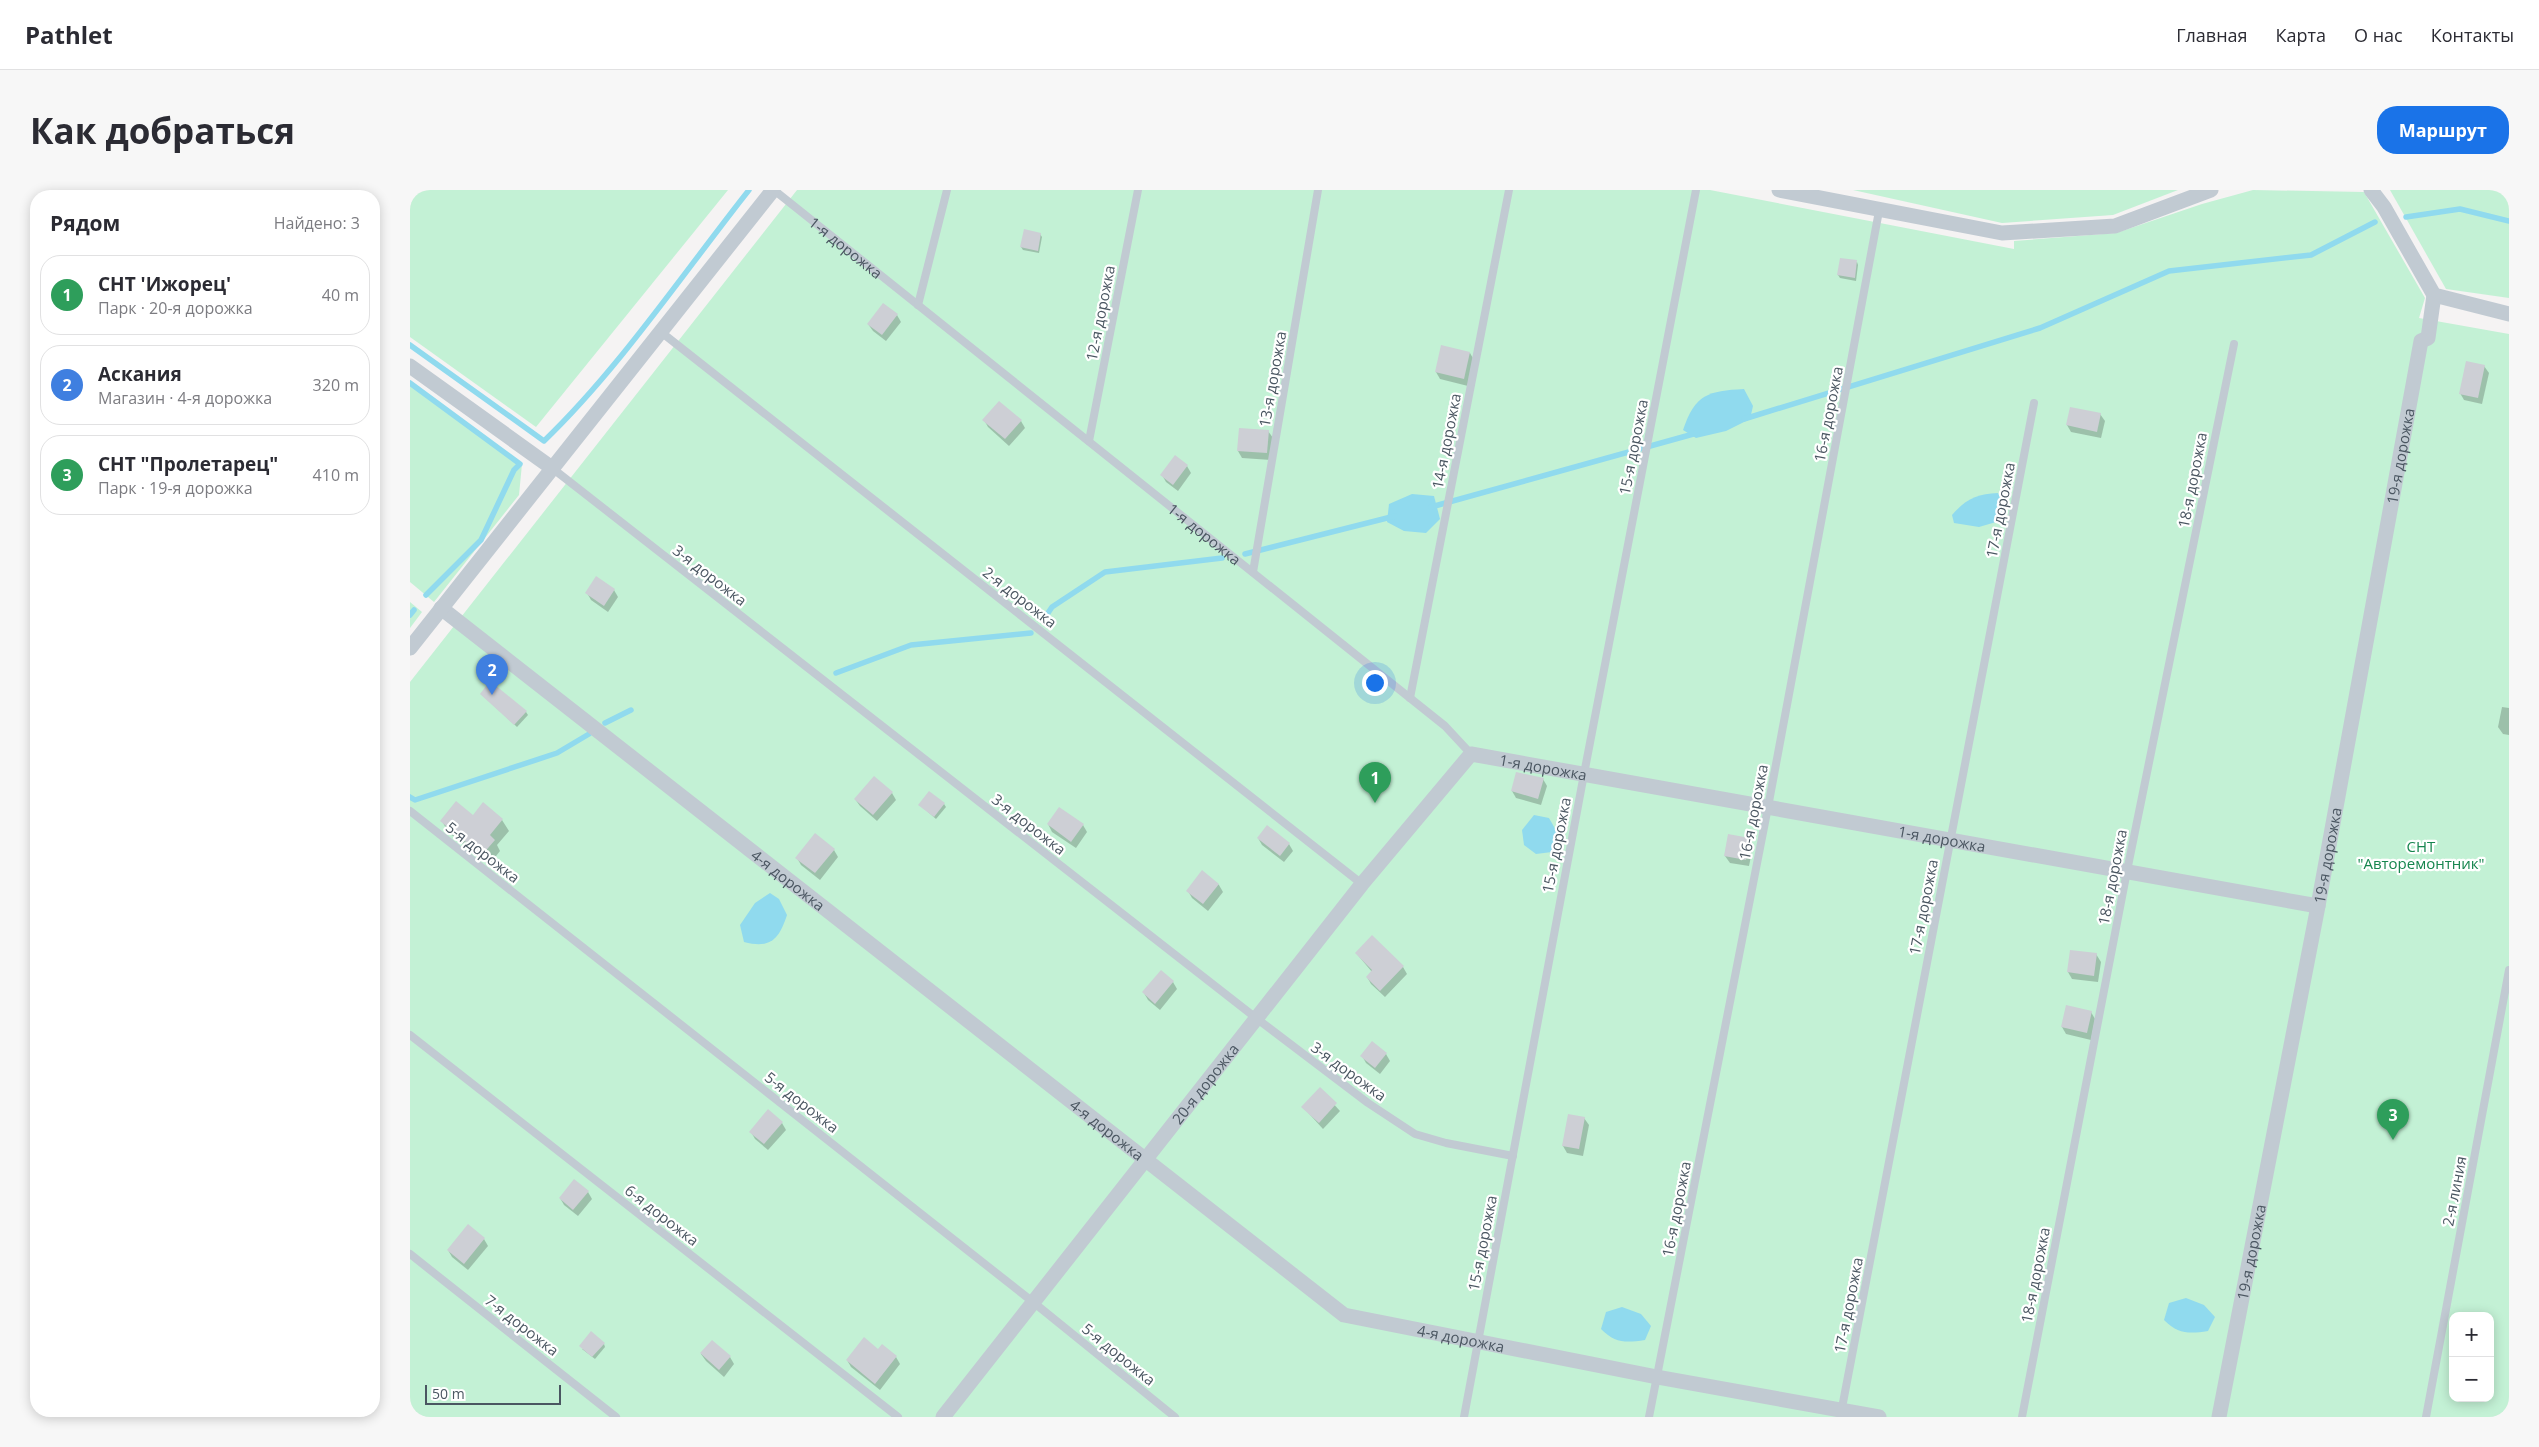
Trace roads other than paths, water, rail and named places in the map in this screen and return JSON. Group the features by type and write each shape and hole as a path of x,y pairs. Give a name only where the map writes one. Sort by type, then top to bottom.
{"street":[{"path":"410,648 774,190"},
{"path":"1779,190 1879,211 2002,233 2115,226 2211,190"},
{"path":"2371,190 2384,207 2434,295 2509,314"},
{"name":"19-я дорожка","path":"2219,1417 2318,906 2421,342 2428,338 2434,295"},
{"path":"410,366 552,468"},
{"name":"4-я дорожка","path":"442,608 1146,1157 1344,1315 1841,1413 1879,1417"},
{"name":"1-я дорожка","path":"1472,754 2318,906"},
{"name":"20-я дорожка","path":"943,1417 1362,884 1472,754"}],"lane":[{"name":"1-я дорожка","path":"774,190 1445,726 1472,754"},
{"path":"918,305 947,190"},
{"name":"12-я дорожка","path":"1089,441 1138,190"},
{"name":"13-я дорожка","path":"1253,572 1318,190"},
{"name":"14-я дорожка","path":"1410,698 1509,190"},
{"name":"15-я дорожка","path":"1464,1417 1584,774 1696,190"},
{"name":"16-я дорожка","path":"1649,1417 1768,807 1879,211"},
{"name":"2-я дорожка","path":"661,332 1362,884"},
{"name":"18-я дорожка","path":"2022,1417 2128,872 2234,344"},
{"name":"17-я дорожка","path":"1841,1413 2034,403"},
{"name":"3-я дорожка","path":"552,468 1256,1018 1368,1103 1416,1134 1446,1143 1512,1156"},
{"name":"5-я дорожка","path":"410,811 1033,1302 1174,1417"},
{"name":"2-я линия","path":"2426,1417 2509,970"},
{"name":"6-я дорожка","path":"410,1034 898,1417"},
{"name":"7-я дорожка","path":"410,1254 616,1417"}],"water":[{"path":"1744,389 1753,406 1750,419 1726,431 1696,438 1683,430 1693,409 1705,397 1721,391"},
{"path":"1998,493 2006,506 1996,522 1979,527 1954,523 1952,515 1967,501 1978,496"},
{"path":"1412,494 1434,496 1440,519 1426,533 1404,531 1387,522 1389,504"},
{"path":"1534,815 1549,818 1557,832 1552,852 1536,854 1524,845 1522,830"},
{"path":"770,893 779,899 787,915 781,930 773,940 767,943 753,944 744,942 740,925 755,903"},
{"path":"2186,1298 2204,1305 2215,1317 2208,1331 2184,1332 2169,1325 2164,1320 2169,1303"},
{"path":"1622,1307 1641,1314 1651,1326 1645,1340 1621,1341 1606,1334 1601,1329 1606,1312"}],"waterway":[{"path":"410,345 544,441 572,413 625,352 749,190"},
{"path":"2406,217 2460,209 2509,221"},
{"path":"1744,419 2040,328 2169,271 2311,255 2375,222"},
{"path":"410,383 520,464 514,470 481,540 426,595"},
{"path":"1431,507 1697,433"},
{"path":"1245,554 1395,516"},
{"path":"1046,616 1052,607 1105,572 1222,558"},
{"path":"410,615 414,610"},
{"path":"836,673 911,645 1031,633"},
{"path":"605,723 631,710"},
{"path":"410,797 415,800 557,753 589,734"}],"place":[{"name":"Аскания","path":"492,695"},
{"name":"СНТ 'Ижорец'","path":"1375,803"},
{"name":"СНТ \"Пролетарец\"","path":"2393,1140"}],"park label":[{"name":"СНТ \"Авторемонтник\"","path":"2421,854"}]}
